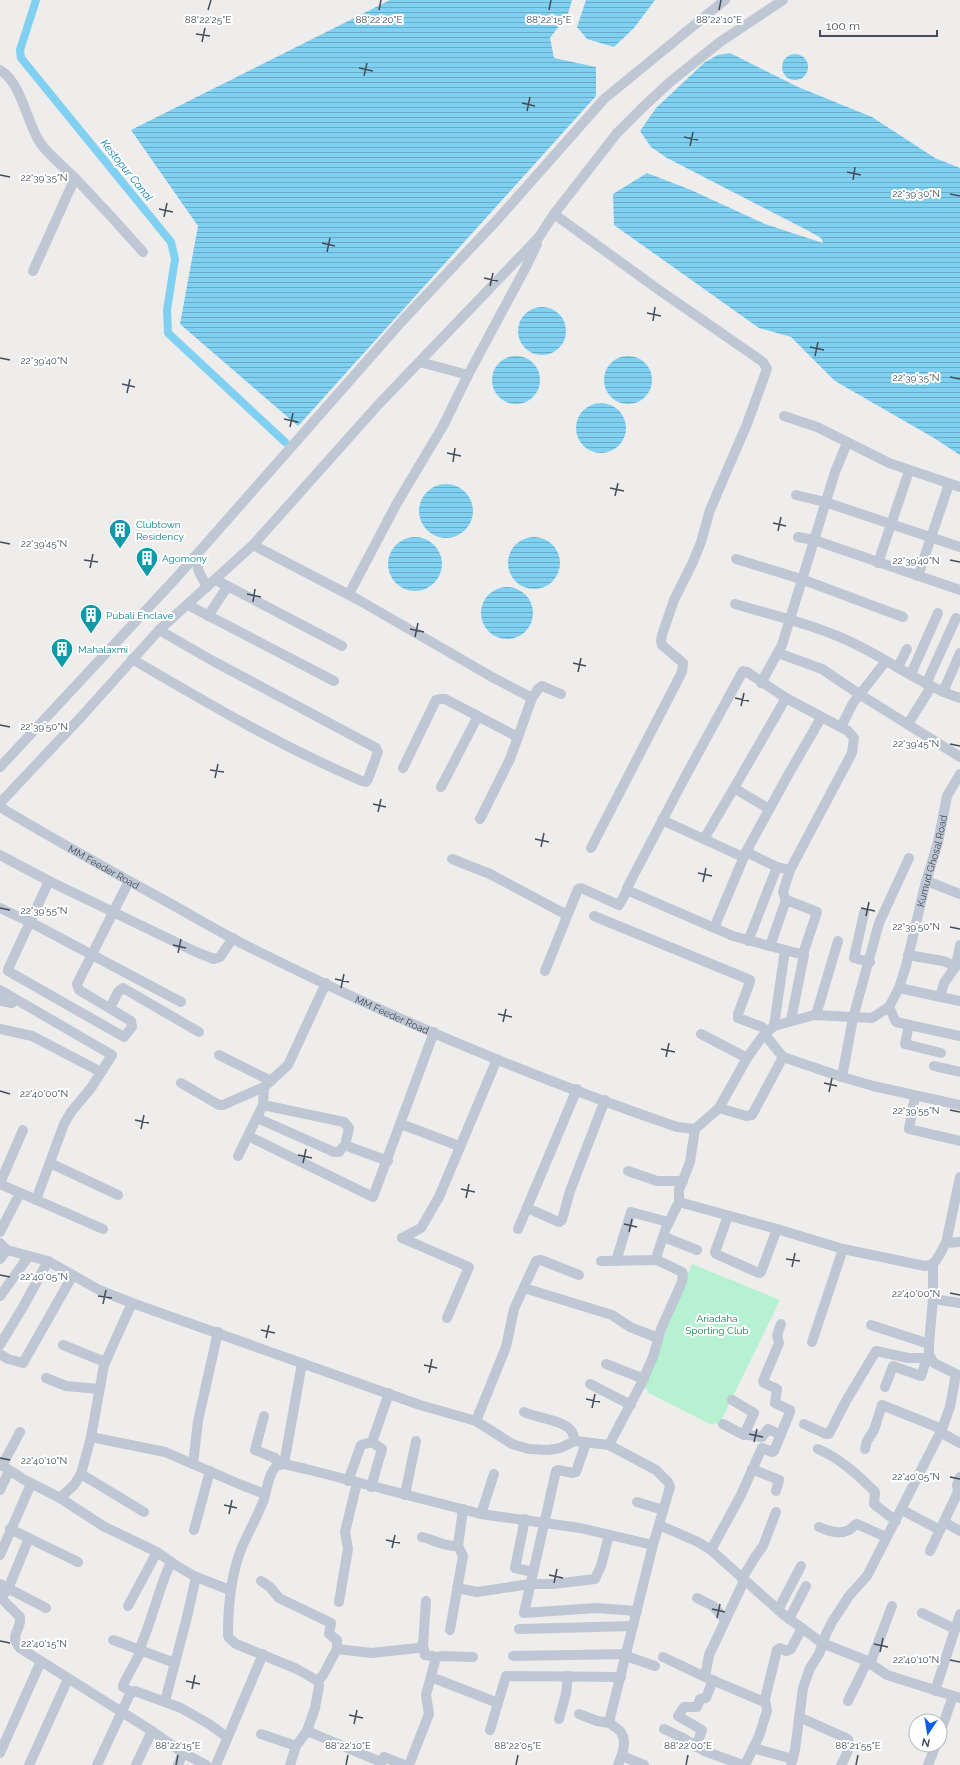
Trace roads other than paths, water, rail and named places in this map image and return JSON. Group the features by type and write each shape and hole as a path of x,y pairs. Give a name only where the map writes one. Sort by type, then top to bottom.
{"street":[{"path":"0,767 195,556 403,320 498,219 604,99 726,0"},
{"path":"348,594 397,503 443,426 468,374 526,267 539,237 554,214 617,133 641,108 720,42 783,0"},
{"path":"0,70 5,73 14,83 31,126 40,142 111,215 143,252"},
{"path":"33,271 75,178"},
{"path":"554,214 659,290 763,362 767,368 747,424 710,510 701,542 674,600 662,635 662,645 683,663 682,672 592,848"},
{"path":"0,803 82,716 159,630 253,545 378,405 539,237"},
{"path":"420,362 468,374"},
{"path":"784,416 817,427 889,463 960,487"},
{"path":"761,683 778,653 790,621 801,579 825,502 847,443"},
{"path":"878,563 902,497 909,471"},
{"path":"918,576 949,484"},
{"path":"796,495 825,502 960,547"},
{"path":"798,537 814,540 960,590"},
{"path":"253,545 348,594 492,677 532,698"},
{"path":"195,556 199,572 207,587"},
{"path":"736,559 801,579 903,617"},
{"path":"216,580 342,646"},
{"path":"208,616 227,587"},
{"path":"735,604 856,644 942,692 960,698"},
{"path":"188,605 334,681"},
{"path":"911,674 938,613"},
{"path":"908,724 929,685 956,618"},
{"path":"132,659 221,711 309,756 366,782 378,752 376,748 213,661 159,630"},
{"path":"898,667 906,649"},
{"path":"778,653 822,669 859,694 960,756"},
{"path":"942,692 960,653"},
{"path":"841,727 859,694 886,661"},
{"path":"545,971 579,888 619,905 662,820 741,672 747,672 761,683 786,698 821,718 848,731 854,738 852,753 790,870 783,892 786,901 770,946"},
{"path":"480,819 510,759 532,698 542,686 561,694"},
{"path":"704,839 786,698"},
{"path":"403,768 436,700 445,699 518,737"},
{"path":"441,787 478,716"},
{"path":"714,928 745,855 769,809 821,718"},
{"name":"Kumud Ghosal Road","path":"771,1029 792,1020 816,1015 872,1018 888,1007 899,988 938,842 947,796 960,774"},
{"path":"734,788 769,809"},
{"name":"MM Feeder Road","path":"0,807 76,852 233,938 326,983 497,1059 677,1127 695,1129"},
{"path":"662,820 704,839 777,867 790,870"},
{"path":"842,1077 853,1018 870,962 879,923 909,858"},
{"path":"1,859 214,959 220,957 233,938"},
{"path":"452,859 490,874 567,915"},
{"path":"748,941 777,867"},
{"path":"49,881 9,967 9,972 124,1038 132,1027 132,1024 110,1008 76,987 114,913 129,880"},
{"path":"927,881 960,894"},
{"path":"628,889 714,928 748,941 804,954"},
{"path":"786,901 817,912 804,954 792,1020"},
{"path":"0,908 30,922 181,1002"},
{"path":"864,913 854,958 870,962"},
{"path":"594,916 750,980 738,1017 771,1029"},
{"path":"816,1015 838,941"},
{"path":"940,997 944,983 956,966 960,945"},
{"path":"657,1260 657,1255 668,1222 679,1202 679,1190 690,1162 695,1129 719,1108 747,1058 771,1029 785,950"},
{"path":"908,955 943,961 956,966"},
{"path":"181,1083 219,1105 223,1105 268,1084 280,1074 290,1061 326,983"},
{"path":"110,1008 118,992 123,988 199,1032"},
{"path":"899,988 960,1000"},
{"path":"0,990 112,1055 88,1092 71,1112 64,1124 36,1200"},
{"path":"0,1000 12,1003"},
{"path":"888,1007 896,1022 960,1036"},
{"path":"908,1025 905,1044 942,1053"},
{"path":"0,1029 32,1036 101,1072"},
{"path":"771,1029 765,1035 783,1057 842,1077 915,1096 960,1105"},
{"path":"248,1136 371,1197 375,1195 434,1032"},
{"path":"701,1034 747,1058"},
{"path":"219,1055 268,1084"},
{"path":"719,1108 746,1116 752,1115 783,1057"},
{"path":"447,1318 469,1267 402,1238 421,1228 439,1197 459,1146 497,1059"},
{"path":"934,1066 960,1072"},
{"path":"238,1156 263,1105 268,1084"},
{"path":"518,1229 577,1089"},
{"path":"915,1096 909,1129 960,1141"},
{"path":"527,1208 559,1222 562,1220 570,1191 605,1100"},
{"path":"257,1118 334,1152 339,1152 345,1146 349,1128 344,1122 263,1105"},
{"path":"401,1124 459,1146"},
{"path":"23,1130 0,1183 103,1229"},
{"path":"345,1146 388,1160"},
{"path":"50,1163 118,1195"},
{"path":"628,1171 657,1181 683,1181"},
{"path":"885,1387 893,1366 921,1376 928,1358 933,1298 933,1265 946,1243 960,1178"},
{"path":"0,1232 20,1193"},
{"path":"679,1202 843,1249 925,1266 933,1265"},
{"path":"616,1261 631,1212 668,1222"},
{"path":"728,1216 716,1254 759,1273 761,1272 777,1229"},
{"path":"664,1237 697,1250"},
{"path":"946,1243 960,1242"},
{"path":"0,1258 4,1246 28,1257 48,1261 99,1290 132,1303 420,1404 476,1421 505,1441 529,1449 555,1449 575,1441 609,1444 656,1470 668,1482 670,1487 658,1525 610,1723"},
{"path":"812,1342 843,1249"},
{"path":"0,1296 28,1257"},
{"path":"476,1421 506,1347 514,1309 536,1261 538,1260 579,1275"},
{"path":"600,1261 657,1260 682,1272 683,1274 644,1379 609,1444"},
{"path":"0,1345 23,1308 48,1261"},
{"path":"0,1354 8,1359 23,1363 73,1275"},
{"path":"524,1288 616,1317 630,1327 658,1338"},
{"path":"933,1298 960,1303"},
{"path":"60,1498 74,1485 81,1474 91,1437 105,1362 132,1303"},
{"path":"711,1550 734,1510 762,1448 772,1452 774,1451 790,1411 775,1403 777,1389 764,1383 763,1381 779,1343 777,1335 781,1324"},
{"path":"871,1325 929,1344"},
{"path":"193,1464 198,1421 218,1332"},
{"path":"63,1345 105,1362"},
{"path":"754,1748 792,1762 803,1688 810,1668 819,1654 829,1627 846,1600 867,1576 886,1537 902,1510 941,1431 950,1406 958,1375 939,1366 928,1358 908,1358 876,1351 846,1401 829,1434 804,1424"},
{"path":"302,1363 281,1465 272,1472 266,1494 238,1559 230,1590 228,1630 229,1638 236,1644 297,1669 318,1681"},
{"path":"606,1364 644,1379"},
{"path":"46,1378 66,1386 99,1389"},
{"path":"590,1384 631,1405"},
{"path":"372,1442 389,1393"},
{"path":"732,1400 754,1413 744,1435"},
{"path":"864,1449 874,1430 882,1405 941,1431 960,1443"},
{"path":"524,1412 534,1417 557,1422 571,1431 575,1441"},
{"path":"264,1416 255,1450 275,1458 281,1465 481,1514 525,1519 580,1528 609,1536 653,1545"},
{"path":"723,1424 744,1435 762,1437 768,1429 781,1435"},
{"path":"0,1490 4,1467 20,1432"},
{"path":"91,1437 165,1452 266,1494"},
{"path":"405,1495 416,1441"},
{"path":"339,1602 348,1549 345,1532 353,1482 361,1445 372,1442"},
{"path":"370,1487 382,1449 372,1442"},
{"path":"586,1443 576,1472 556,1471 524,1614 596,1608 637,1611"},
{"path":"818,1449 853,1470 875,1492 874,1504 896,1521"},
{"path":"4,1467 32,1484 60,1498 103,1526 157,1552 170,1562 196,1577 230,1590"},
{"path":"752,1469 779,1480 776,1491"},
{"path":"194,1530 210,1471"},
{"path":"81,1474 144,1512"},
{"path":"481,1514 494,1474"},
{"path":"930,1551 942,1526 957,1502 959,1489 957,1485 960,1477"},
{"path":"0,1555 10,1529 32,1484"},
{"path":"637,1502 663,1510"},
{"path":"450,1630 463,1556 458,1546 463,1509"},
{"path":"902,1510 942,1526 960,1531"},
{"path":"696,1747 702,1730 678,1716 684,1707 697,1707 700,1699 706,1698 709,1679 709,1655 754,1557 763,1546 776,1512"},
{"path":"525,1519 515,1568 533,1572"},
{"path":"819,1527 837,1532 847,1531 857,1524 886,1537"},
{"path":"658,1525 698,1542 711,1550 778,1610 822,1643 869,1663 887,1675 957,1697 948,1716"},
{"path":"10,1529 78,1562"},
{"path":"457,1588 477,1592 530,1584 553,1584 595,1579 601,1566 609,1536"},
{"path":"422,1537 436,1540 446,1546 458,1546"},
{"path":"29,1538 4,1586 0,1597 20,1617 21,1623 15,1637 17,1645 68,1679 152,1731 183,1753 206,1765"},
{"path":"128,1606 157,1552"},
{"path":"170,1562 140,1651 122,1686 132,1692 135,1691 165,1701 196,1716 227,1737"},
{"path":"778,1610 801,1566"},
{"path":"165,1701 188,1617 196,1577"},
{"path":"261,1581 270,1587 280,1598 331,1623 329,1635 337,1640 337,1649 323,1675 318,1681 319,1687 316,1706 307,1731 296,1746 290,1765"},
{"path":"4,1586 46,1608"},
{"path":"789,1619 806,1586"},
{"path":"697,1598 713,1606 725,1618"},
{"path":"426,1601 423,1645 426,1655 434,1658 441,1656 473,1657"},
{"path":"848,1700 869,1663 892,1606"},
{"path":"922,1613 956,1629"},
{"path":"935,1691 960,1614"},
{"path":"519,1629 633,1626"},
{"path":"664,1729 683,1738 696,1747 744,1765 754,1748 767,1711 764,1702 777,1650 780,1648 786,1651 790,1649 802,1628"},
{"path":"113,1640 175,1663"},
{"path":"337,1649 371,1652 418,1648 423,1645"},
{"path":"216,1765 263,1654"},
{"path":"513,1656 626,1655 654,1666"},
{"path":"663,1657 709,1679 764,1702"},
{"path":"409,1765 429,1714 426,1695 434,1658"},
{"path":"0,1753 41,1660"},
{"path":"490,1730 506,1676 621,1677"},
{"path":"559,1719 566,1694 568,1676"},
{"path":"431,1677 498,1703"},
{"path":"30,1765 68,1679"},
{"path":"97,1765 121,1712 132,1692"},
{"path":"579,1714 597,1721 610,1723 623,1735 624,1744 620,1760 644,1765"},
{"path":"799,1717 848,1739 849,1742 847,1752 842,1765"},
{"path":"136,1765 152,1731"},
{"path":"307,1731 380,1764 384,1757 404,1765"},
{"path":"262,1734 296,1746"},
{"path":"178,1765 183,1753"},
{"path":"928,1765 933,1753"}],"water":[{"path":"390,0 572,0 568,14 550,38 554,58 596,67 596,96 298,426 180,324 198,226 131,130"},
{"path":"586,0 655,0 634,28 614,47 587,39 577,27"},
{"path":"730,53 798,87 872,117 935,158 960,168 960,455 934,438 835,381 791,337 759,328 614,225 613,194 647,173 691,190 765,224 823,243 821,238 805,229 667,158 651,147 640,131 656,108 705,62 718,55"},
{"path":"795,54 804,58 808,67 804,76 795,80 786,76 782,67 786,58"},
{"path":"542,307 551,309 559,314 564,322 566,331 564,340 559,348 551,353 542,355 533,353 525,348 520,340 518,331 520,322 525,314 533,309"},
{"path":"511,356 521,356 530,360 536,366 539,371 539,389 530,400 521,404 511,404 502,400 496,394 492,385 492,375 496,366 502,360"},
{"path":"623,356 633,356 642,360 648,366 651,371 651,389 642,400 633,404 623,404 614,400 608,394 604,385 604,375 608,366 614,360"},
{"path":"601,403 610,405 621,414 626,428 624,437 615,448 601,453 592,451 581,442 576,428 578,419 587,408"},
{"path":"446,484 461,489 465,492 468,496 473,511 468,526 465,530 461,533 446,538 431,533 427,530 424,526 419,511 424,496 427,492 431,489"},
{"path":"415,537 425,539 434,545 440,554 442,564 440,574 434,583 425,589 415,591 405,589 396,583 390,574 388,564 390,554 396,545 405,539"},
{"path":"529,537 539,537 553,544 560,558 560,568 553,582 539,589 529,589 519,585 512,578 508,568 508,558 512,548 519,541"},
{"path":"502,587 512,587 522,591 529,598 533,608 533,618 529,628 522,635 512,639 502,639 492,635 485,628 481,618 481,608 485,598 492,591"}],"waterway":[{"name":"Kestopur Canal","path":"36,0 20,50 21,58 171,242 175,259 167,310 168,333 285,442"}],"place":[{"name":"Clubtown Residency","path":"120,550"},
{"name":"Agomony","path":"147,578"},
{"name":"Pubali Enclave","path":"91,634"},
{"name":"Mahalaxmi","path":"62,668"}],"park label":[{"name":"Ariadaha Sporting Club","path":"717,1324"}]}
